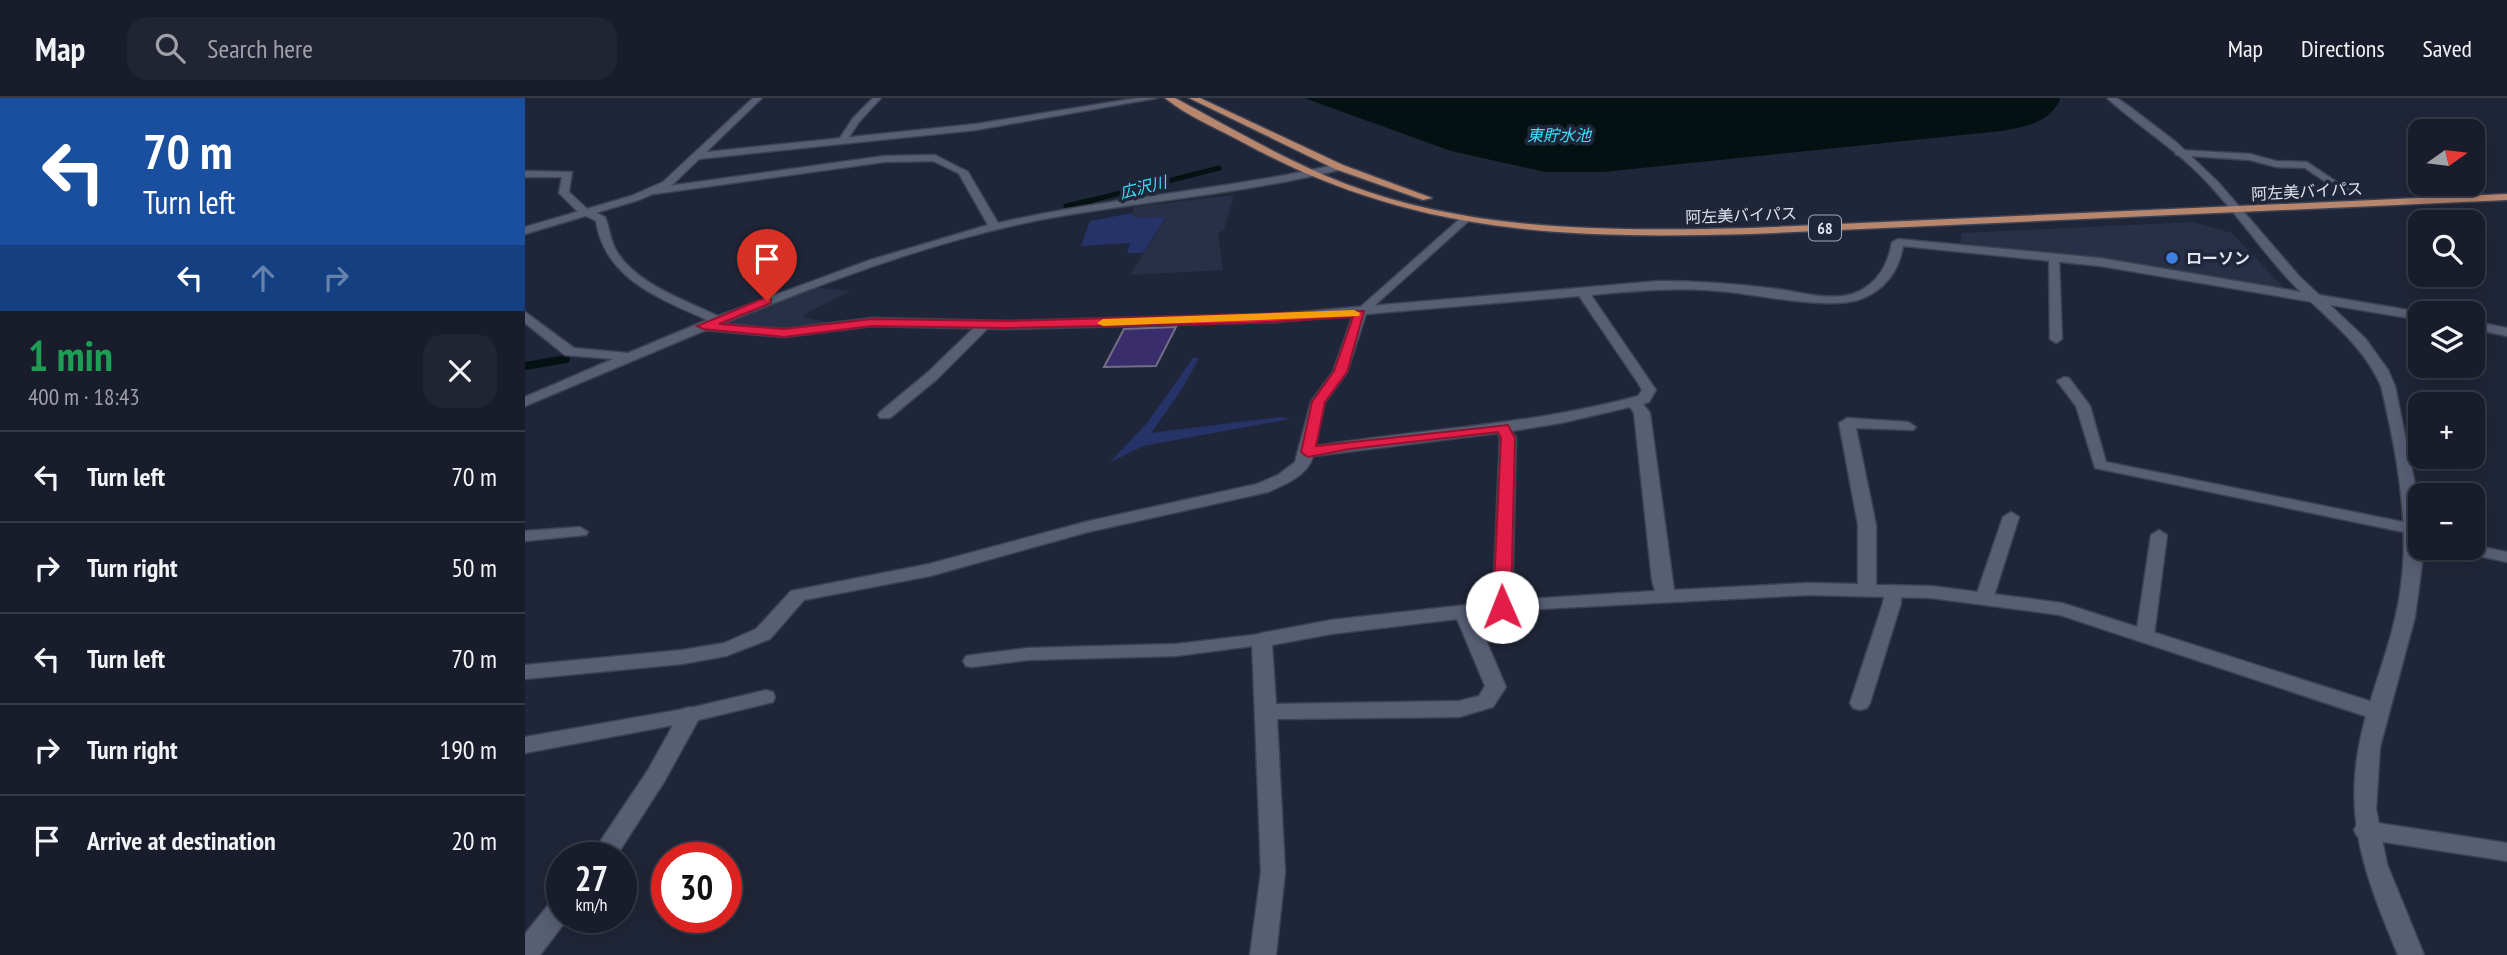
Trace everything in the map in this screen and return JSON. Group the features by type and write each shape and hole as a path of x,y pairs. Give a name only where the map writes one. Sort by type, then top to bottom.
{"main road":[{"name":"阿左美バイパス","path":"1169,98 1314,174 1377,197 1467,218 1569,230 1691,233 2231,204 2348,193 2507,185"},
{"name":"阿左美バイパス","path":"1193,98 1339,167 1418,196 1537,218 1634,224 1750,223 2231,204 2507,197"}],"street":[{"path":"525,232 654,191 673,180 758,98"},
{"path":"698,156 1000,124 1153,98"},
{"path":"2111,98 2179,153 2231,204 2315,299 2367,349 2387,385 2408,494"},
{"path":"525,402 716,320 863,266 995,227 1055,214 1213,193 1339,167"},
{"path":"963,172 995,227"},
{"path":"525,174 568,174 564,193 582,210 601,219 604,242 622,268 716,320"},
{"path":"703,326 770,333 872,322 984,325 1253,319 1360,313 1582,291 1688,284 1842,299 1864,293 1885,279 1896,257 1898,242 2101,262 2408,314"},
{"path":"1308,452 1350,444 1560,420 1644,399 1649,390 1615,336 1582,291"},
{"path":"525,672 697,655 740,645 768,631 779,620 790,599 798,595 930,570 1085,527 1262,488 1294,473 1303,464 1318,402 1340,372 1360,313"},
{"path":"525,316 570,352 632,356"},
{"path":"2485,328 2507,332"},
{"path":"1634,402 1642,413 1661,580 1666,595"},
{"path":"1867,588 1867,525 1847,423 1907,427"},
{"path":"1502,607 1508,438 1503,428"},
{"path":"2411,955 2375,867 2365,830 2364,772 2377,712 2404,625 2414,560"},
{"path":"1263,955 1273,872 1262,640 1331,627 1502,607 1666,595 1867,588 2062,609 2377,712"},
{"path":"1264,713 1291,710 1458,709 1486,702 1496,687 1464,612"},
{"path":"612,842 656,776 690,715"},
{"path":"525,954 546,927"}],"lane":[{"path":"842,141 856,120 877,98"},
{"path":"884,159 890,136"},
{"path":"2179,153 2250,157 2276,163 2308,165 2348,193"},
{"path":"654,191 884,159 935,158 963,172"},
{"path":"1360,313 1467,218"},
{"path":"2054,258 2056,339"},
{"path":"885,415 932,376 984,325"},
{"path":"2064,381 2083,406 2100,465 2408,533"},
{"path":"1984,599 2011,517"},
{"path":"525,536 580,532"},
{"path":"2145,635 2159,535"},
{"path":"2485,552 2507,557"},
{"path":"1860,703 1892,603 1893,590"},
{"path":"972,661 1028,654 1176,650 1262,640"},
{"path":"525,746 690,715 766,697"},
{"path":"2365,830 2507,852"}],"shaded area":[{"path":"1234,195 1224,230 1218,233 1223,270 1130,275 1166,218 1134,218 1133,207"},
{"path":"1133,213 1134,218 1166,217 1143,253 1127,253 1130,243 1081,246 1090,221"},
{"path":"2193,222 2232,233 2285,289 2113,260 1960,244 1962,233"},
{"path":"815,288 850,291 802,316 828,323 785,330 733,324 731,320"},
{"path":"1193,358 1199,358 1182,389 1151,433 1281,417 1290,419 1143,446 1109,463 1148,422"}],"water":[{"name":"東貯水池","path":"1304,98 2060,100 2043,119 2001,131 1603,172 1545,172 1451,151"}],"building":[{"path":"1176,327 1156,366 1104,367 1124,329"}],"waterway":[{"name":"広沢川","path":"1085,202 1219,168"},
{"name":"広沢川","path":"1067,207 1091,201"},
{"path":"525,366 566,359"}],"slow traffic":[{"path":"1103,323 1354,313"}],"place":[{"name":"ローソン","path":"2172,258"}],"route":[{"path":"767,301 703,326 784,333 872,322 1005,325 1253,319 1360,313 1340,372 1318,402 1308,441 1308,452 1350,444 1503,428 1508,438 1500,594 1502,607"}]}
